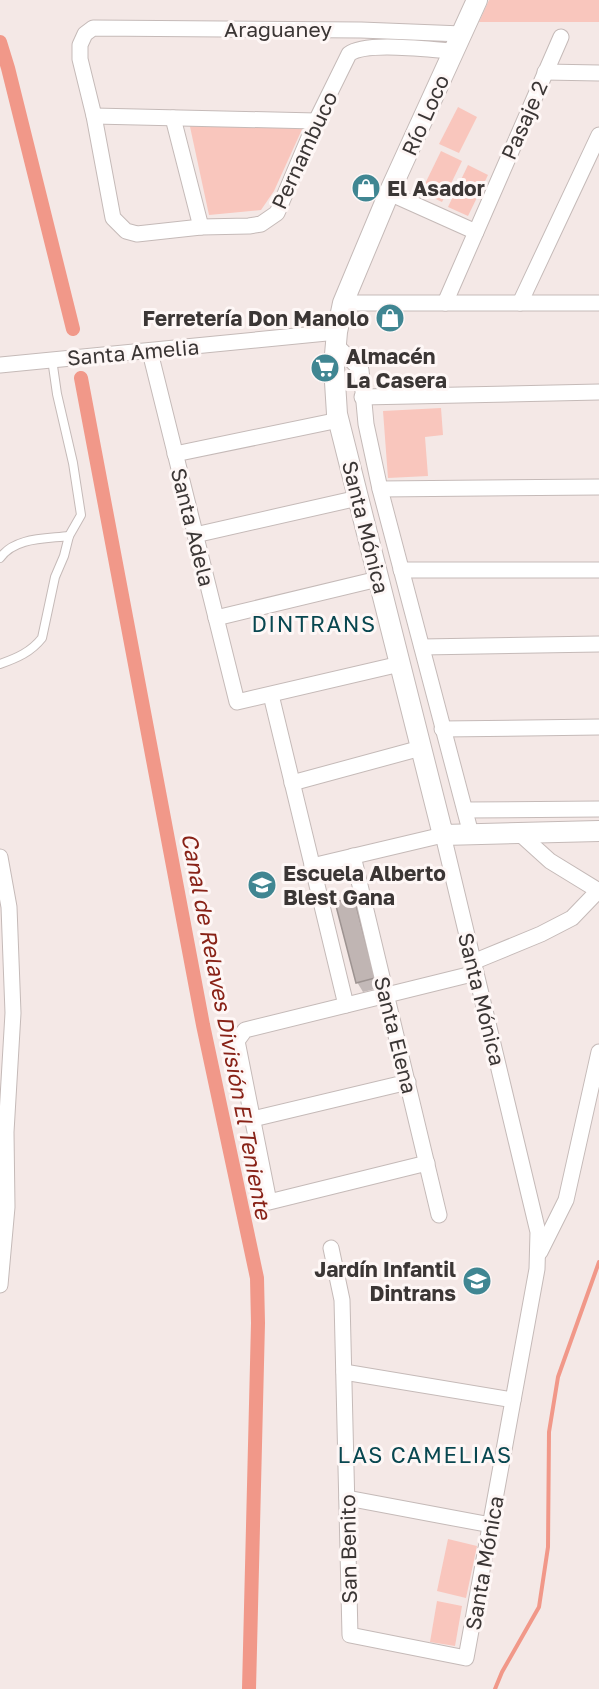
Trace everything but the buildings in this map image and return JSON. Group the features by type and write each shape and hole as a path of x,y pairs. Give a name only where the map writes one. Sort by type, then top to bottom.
{"street":[{"name":"Río Loco","path":"336,338 343,303 389,193 477,0"},
{"name":"Araguaney","path":"94,116 80,59 80,45 85,34 93,28 362,30 458,43"},
{"name":"Pasaje 2","path":"445,303 561,37"},
{"name":"Pernambuco","path":"94,116 113,218 126,231 137,234 201,227 261,224 276,213 316,121 349,54 370,46 458,43"},
{"path":"545,72 599,73"},
{"path":"94,116 316,121"},
{"path":"173,118 201,227"},
{"path":"520,303 599,135"},
{"path":"389,193 476,232"},
{"path":"343,303 599,303"},
{"name":"Santa Amelia","path":"0,365 52,359 336,338"},
{"name":"Santa Mónica","path":"336,338 361,370 366,424 380,489 471,834"},
{"name":"Santa Mónica","path":"336,338 334,366 339,420 538,1232 537,1269 466,1658"},
{"name":"Santa Adela","path":"150,352 237,702 272,695"},
{"path":"362,397 599,392"},
{"path":"175,454 339,420"},
{"path":"380,489 599,487"},
{"path":"195,535 358,498"},
{"path":"401,570 599,570"},
{"path":"216,618 378,579"},
{"path":"422,647 599,644"},
{"path":"346,1005 272,695 400,664"},
{"path":"442,729 599,727"},
{"path":"292,783 421,748"},
{"path":"465,810 599,808"},
{"path":"312,866 442,835 599,831"},
{"path":"427,1163 269,1202 237,1041 245,1030 387,995 474,968 572,918 598,891 550,861 519,833"},
{"name":"Santa Elena","path":"353,856 439,1215"},
{"path":"0,857 9,907 13,1012 6,1132 7,1207 0,1285"},
{"path":"537,1257 566,1200 599,1052"},
{"path":"253,1119 408,1082"},
{"name":"San Benito","path":"331,1248 342,1300 350,1635 466,1658"},
{"path":"344,1371 513,1400"},
{"path":"347,1498 491,1525"}],"lane":[{"path":"0,664 18,658 38,644 42,638 55,577 69,536 81,515 52,359"},
{"path":"0,558 12,547 31,540 69,536"}],"shaded area":[{"path":"489,0 599,0 599,22 479,22"},
{"path":"458,107 477,117 459,153 439,144"},
{"path":"189,122 304,125 274,191 261,210 209,215"},
{"path":"441,151 462,161 442,202 421,192"},
{"path":"468,165 488,175 468,216 448,207"},
{"path":"441,408 443,435 425,437 428,476 388,478 383,411"},
{"path":"448,1539 477,1546 466,1598 437,1591"},
{"path":"437,1601 462,1606 455,1646 430,1642"}],"waterway":[{"name":"Canal de Relaves División El Teniente","path":"0,42 73,329"},
{"name":"Canal de Relaves División El Teniente","path":"81,378 203,1025 257,1278 258,1323 249,1689"},
{"path":"495,1689 502,1672 539,1607 548,1547 549,1432 558,1377 599,1262"}],"place":[{"name":"El Asador","path":"366,188"},
{"name":"Ferretería Don Manolo","path":"390,318"},
{"name":"Almacén La Casera","path":"325,368"},
{"name":"Escuela Alberto Blest Gana","path":"262,885"},
{"name":"Jardín Infantil Dintrans","path":"477,1281"}],"district":[{"name":"DINTRANS","path":"314,623"},
{"name":"LAS CAMELIAS","path":"425,1454"}]}
